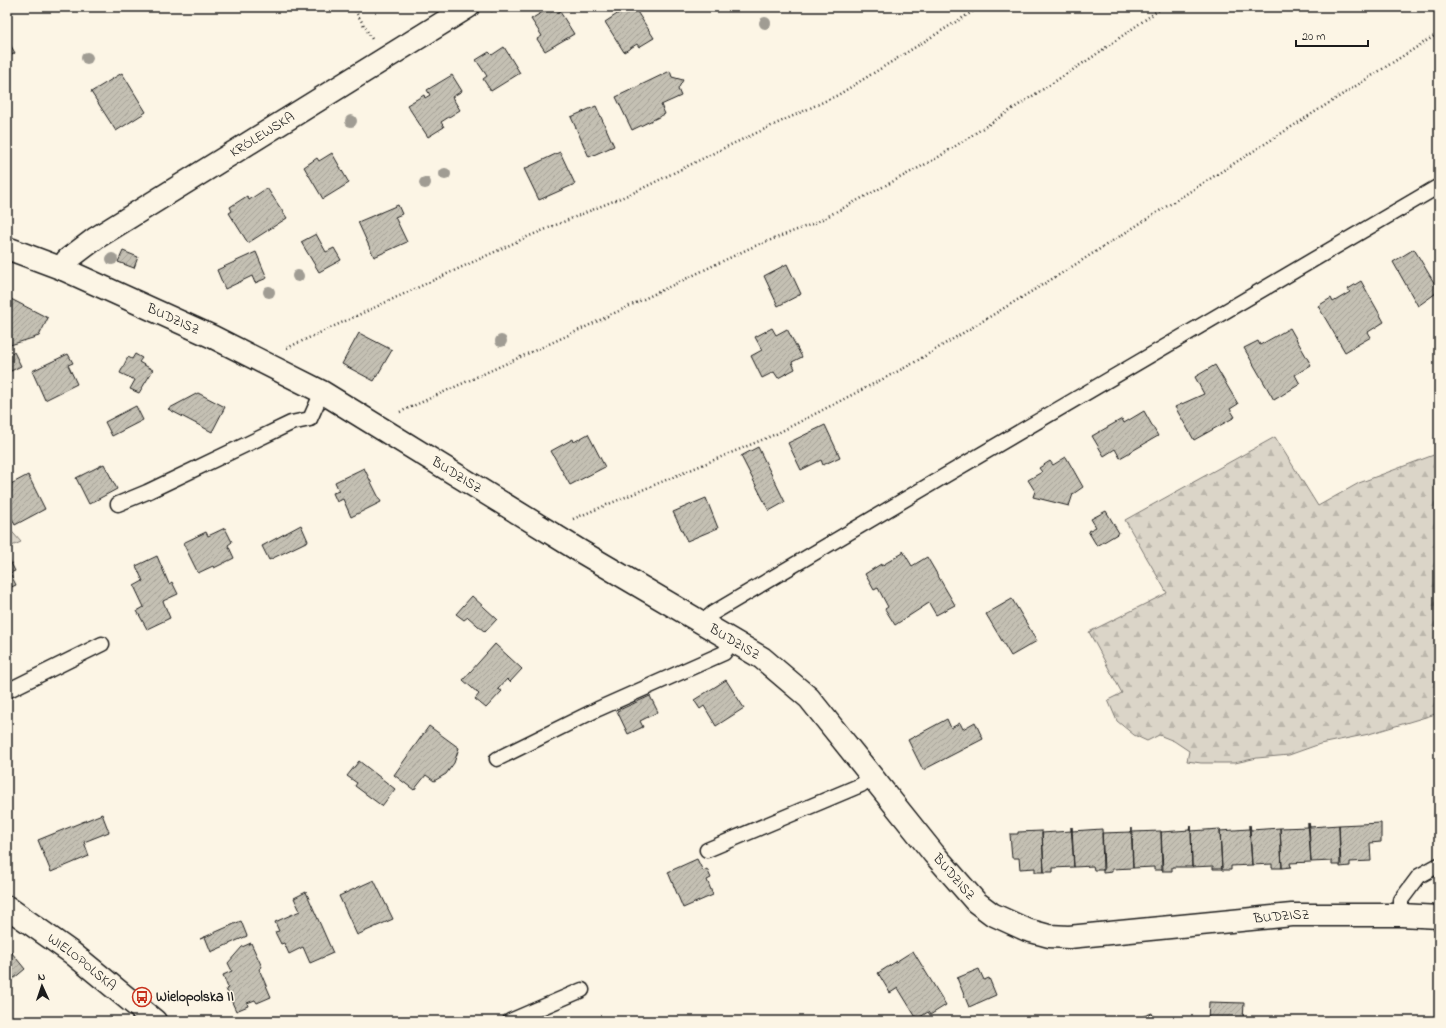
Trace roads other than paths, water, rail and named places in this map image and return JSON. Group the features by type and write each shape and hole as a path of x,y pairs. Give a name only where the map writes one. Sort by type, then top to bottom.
{"street":[{"name":"KRÓLEWSKA","path":"63,269 67,260 96,238 468,7"},
{"name":"BUDZISZ","path":"7,248 63,269 213,337 322,392 556,535 762,658 809,698 934,854 976,902 992,914 1009,923 1049,936 1069,937 1292,915 1401,915 1439,917"},
{"name":"WIELOPOLSKA","path":"7,906 72,953 155,1021"}],"lane":[{"path":"702,623 713,613 972,458 1081,397 1439,186"},
{"path":"118,504 147,492 291,423 310,419 322,392"},
{"path":"496,759 598,709 724,653 732,641"},
{"path":"7,691 102,644"},
{"path":"708,850 861,785 872,776"},
{"path":"1401,915 1401,900 1419,876 1439,865"},
{"path":"510,1021 582,990"}],"place":[{"name":"Wielopolska II","path":"142,997"}]}
